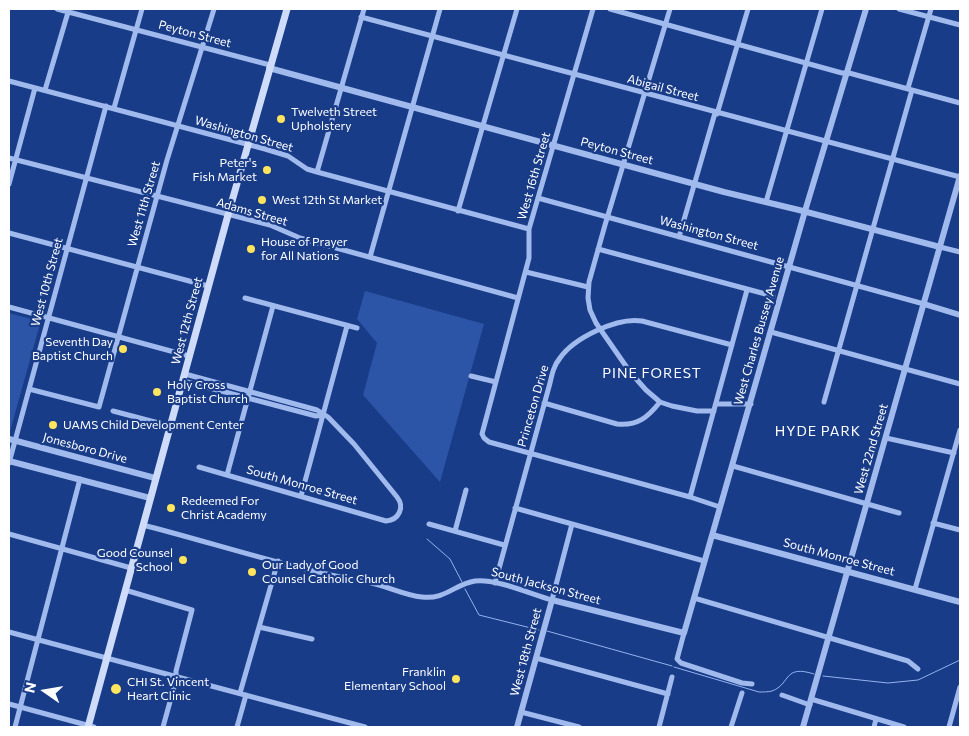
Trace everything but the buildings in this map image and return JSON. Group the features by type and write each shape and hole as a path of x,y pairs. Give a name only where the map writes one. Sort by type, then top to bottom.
{"main road":[{"name":"West 12th Street","path":"90,727 155,478 287,9"}],"street":[{"name":"Peyton Street","path":"57,9 69,10 694,184 873,228 960,252"},
{"path":"114,108 142,9"},
{"name":"West 11th Street","path":"29,389 99,407 156,196 214,9"},
{"path":"317,172 364,9"},
{"path":"370,257 440,9"},
{"path":"458,211 517,9"},
{"name":"West 16th Street","path":"530,453 489,442 484,438 482,431 526,272 529,258 529,229 593,9"},
{"path":"610,9 846,74 960,102"},
{"path":"670,9 598,249 588,287 590,310 600,329 637,381 660,402 685,409 714,411"},
{"path":"679,236 748,9"},
{"path":"766,202 822,9"},
{"name":"West Charles Bussey Avenue","path":"752,684 742,683 691,667 677,659 805,211 866,9"},
{"path":"899,9 960,25"},
{"path":"824,402 893,160 931,9"},
{"path":"45,90 69,10"},
{"name":"Abigail Street","path":"361,17 960,177"},
{"name":"Washington Street","path":"9,81 288,156 307,169 529,229"},
{"path":"9,184 35,88"},
{"name":"West 10th Street","path":"9,461 12,440 29,389 106,106"},
{"name":"Adams Street","path":"9,158 270,225 300,238 518,298"},
{"name":"West 22nd Street","path":"803,727 960,177"},
{"name":"Washington Street","path":"538,198 960,314"},
{"path":"9,233 208,286"},
{"path":"598,249 772,296"},
{"path":"526,272 588,287"},
{"path":"690,497 747,290"},
{"path":"245,298 356,328"},
{"path":"227,475 273,306"},
{"path":"9,307 189,356"},
{"name":"Princeton Drive","path":"495,583 554,367 561,356 570,347 600,329 635,320 732,345"},
{"path":"301,496 347,326"},
{"path":"771,332 960,384"},
{"path":"471,376 496,382"},
{"path":"184,377 250,391 317,410 323,415"},
{"path":"184,377 248,398 316,416 323,415"},
{"path":"544,403 625,425 642,420 660,402"},
{"path":"716,404 750,404"},
{"path":"113,411 170,426"},
{"name":"South Monroe Street","path":"199,467 386,521 393,521 398,516 401,502 354,444 328,417 323,415"},
{"path":"915,589 960,430"},
{"path":"886,438 954,453"},
{"name":"Jonesboro Drive","path":"12,440 155,478"},
{"path":"530,453 720,507"},
{"path":"9,461 150,498"},
{"path":"733,466 899,513"},
{"path":"15,727 80,479"},
{"path":"455,531 466,490"},
{"path":"515,508 704,561"},
{"path":"933,523 960,530"},
{"path":"429,524 504,545"},
{"name":"West 18th Street","path":"517,727 572,524"},
{"name":"South Jackson Street","path":"143,525 353,580 373,583 421,597 441,596 477,580 495,583 552,600 684,633"},
{"path":"9,534 131,568"},
{"name":"South Monroe Street","path":"712,534 960,602"},
{"path":"237,727 243,694 278,561"},
{"path":"125,590 192,610 163,727"},
{"path":"694,598 908,661 918,669"},
{"path":"260,627 312,639"},
{"path":"9,632 365,727"},
{"path":"536,658 668,694"},
{"path":"659,727 672,677"},
{"path":"948,727 960,687"},
{"path":"732,727 742,693"},
{"path":"782,695 904,727"},
{"path":"9,704 90,727"},
{"path":"521,712 579,727"},
{"path":"874,727 876,719"}],"shaded area":[{"path":"365,291 484,324 440,482 363,395 377,343 357,319"},
{"path":"9,313 39,321 40,324 9,435"}],"waterway":[{"path":"427,539 450,559 462,582"},
{"path":"465,589 479,615 539,630"},
{"path":"547,631 672,666"},
{"path":"823,676 888,683 918,680 960,660"},
{"path":"674,667 759,692 772,691 778,688 788,676 797,671 814,674"}],"place":[{"name":"Twelveth Street Upholstery","path":"281,119"},
{"name":"Peter's Fish Market","path":"267,170"},
{"name":"West 12th St Market","path":"262,200"},
{"name":"House of Prayer for All Nations","path":"251,249"},
{"name":"Seventh Day Baptist Church","path":"123,349"},
{"name":"Holy Cross Baptist Church","path":"157,392"},
{"name":"UAMS Child Development Center","path":"53,425"},
{"name":"Redeemed For Christ Academy","path":"171,508"},
{"name":"Good Counsel School","path":"183,560"},
{"name":"Our Lady of Good Counsel Catholic Church","path":"252,572"},
{"name":"Franklin Elementary School","path":"456,679"},
{"name":"CHI St. Vincent Heart Clinic","path":"116,689"}],"district":[{"name":"PINE FOREST","path":"652,373"},
{"name":"HYDE PARK","path":"818,431"}]}
